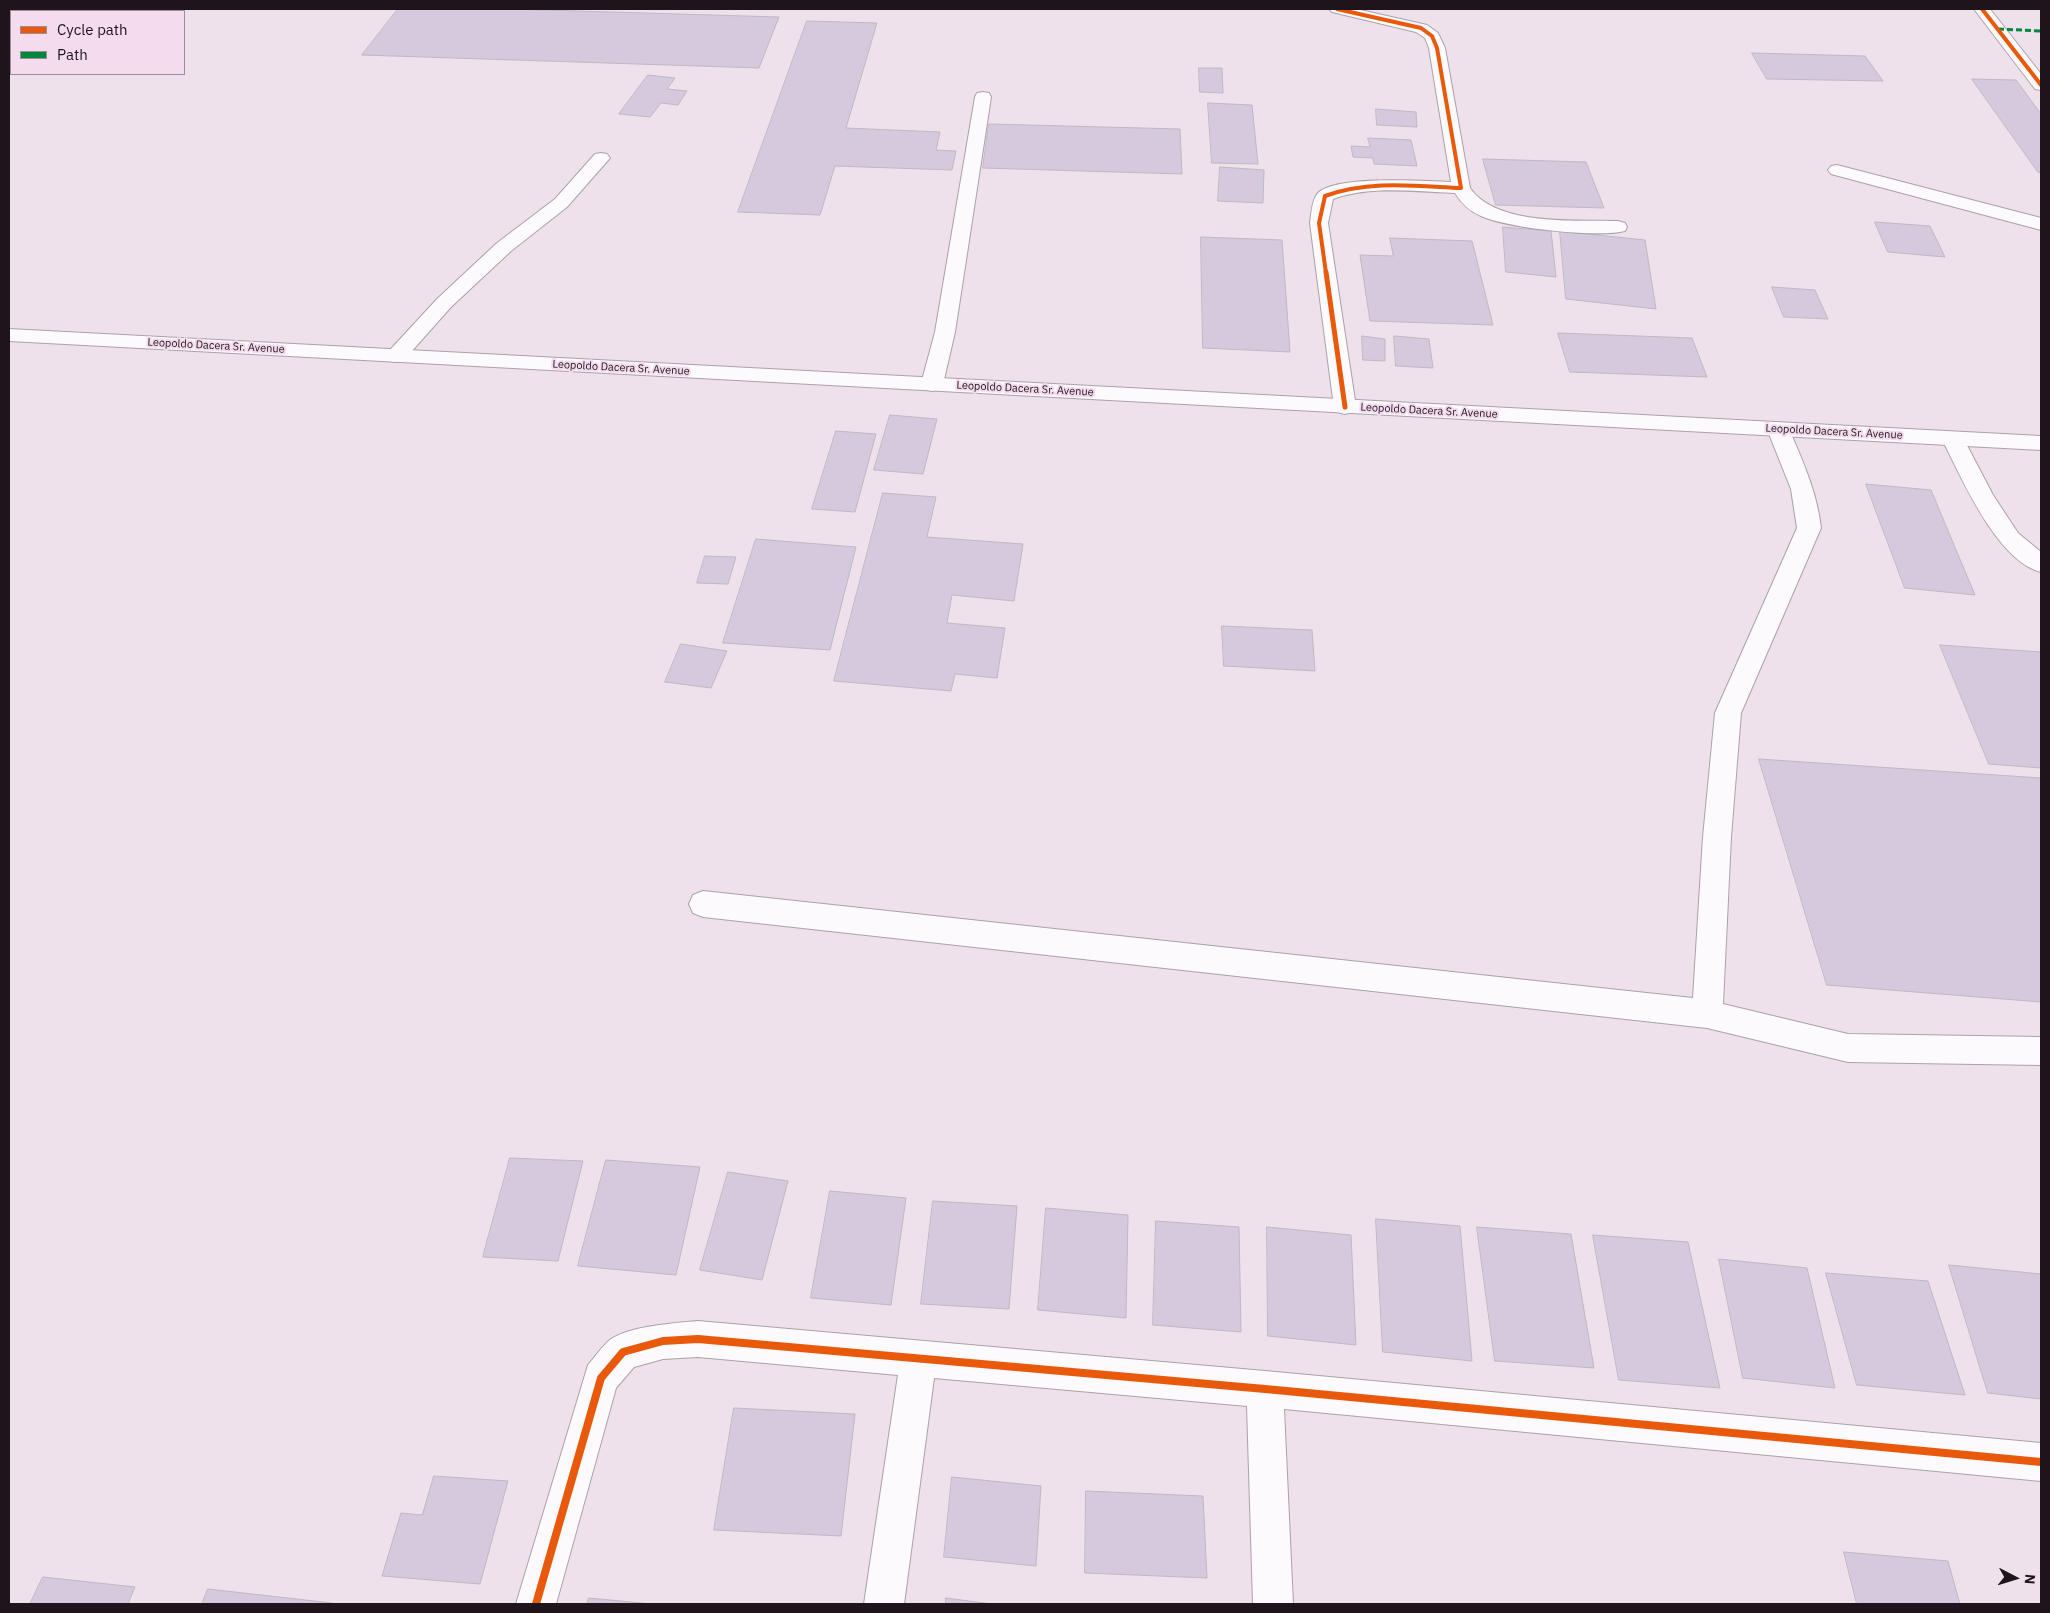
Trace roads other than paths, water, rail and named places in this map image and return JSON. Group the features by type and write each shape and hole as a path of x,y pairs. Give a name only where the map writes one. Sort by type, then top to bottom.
{"street":[{"path":"1337,9 1421,28 1432,36 1437,48 1460,188 1476,206 1495,215 1550,224 1618,228"},
{"path":"1982,9 2041,85"},
{"path":"932,384 945,332 983,97"},
{"path":"396,356 444,303 504,247 561,203 601,158"},
{"path":"1837,170 2041,224"},
{"path":"1345,406 1318,224 1325,196 1338,190 1356,188 1460,188"},
{"name":"Leopoldo Dacera Sr. Avenue","path":"9,335 2041,443"},
{"path":"1707,1014 1716,837 1728,713 1809,528 1804,488 1778,429"},
{"path":"1953,438 1983,497 2010,539 2041,564"},
{"path":"703,904 1707,1014 1848,1048 2041,1051"},
{"path":"536,1604 601,1378 623,1352 663,1341 698,1339 918,1360 1265,1389 2041,1462"},
{"path":"884,1604 918,1360"},
{"path":"1265,1389 1273,1604"}]}
